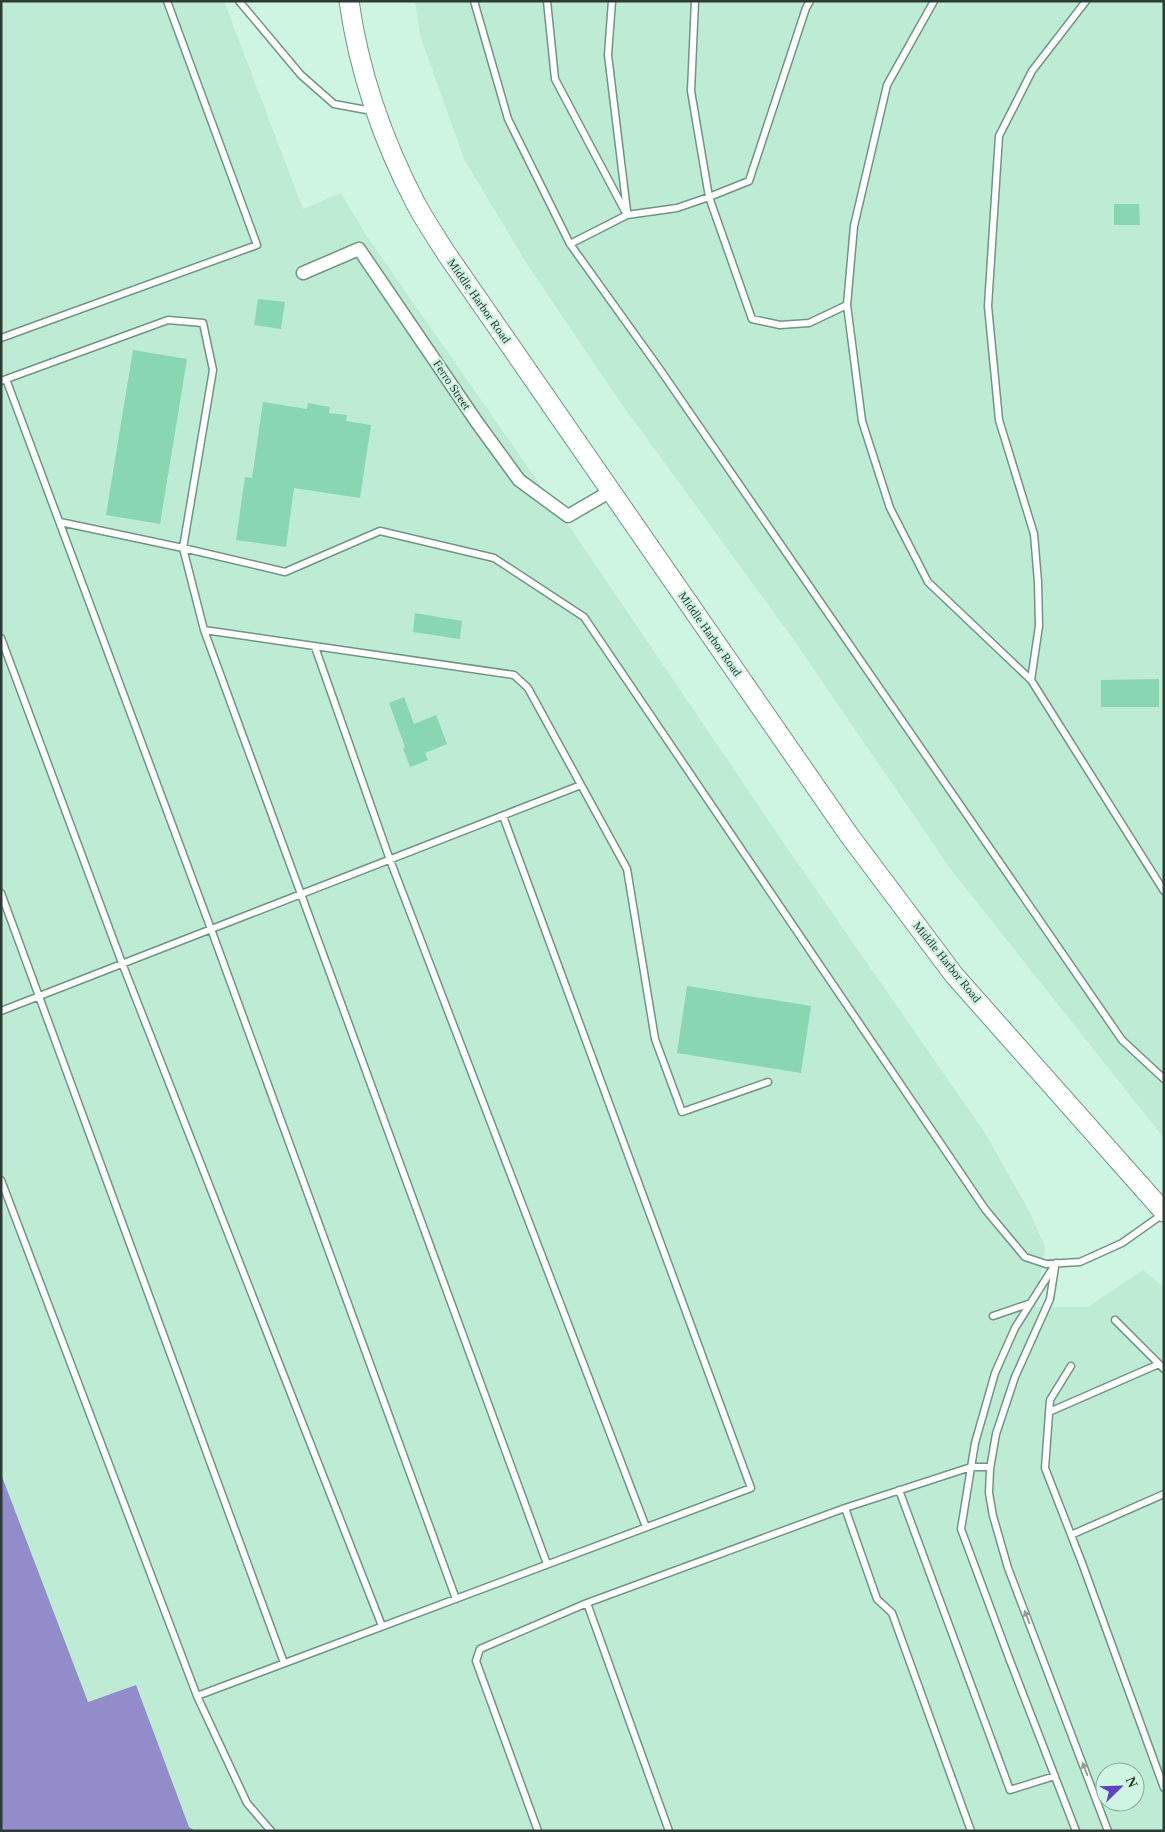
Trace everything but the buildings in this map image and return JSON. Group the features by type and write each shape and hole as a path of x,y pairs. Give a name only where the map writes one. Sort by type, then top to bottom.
{"main road":[{"name":"Middle Harbor Road","path":"349,1 362,64 375,112 416,205 446,253 849,835 954,975 1164,1212"}],"street":[{"name":"Ferro Street","path":"303,273 359,249 476,421 520,480 568,516 611,491"}],"lane":[{"path":"1,338 257,244 167,1"},
{"path":"239,1 301,74 334,104 375,112"},
{"path":"474,1 508,119 570,244 660,368 1122,1040 1164,1080"},
{"path":"547,1 555,79 627,215"},
{"path":"612,1 608,55 627,215"},
{"path":"696,1 691,91 709,197 752,319 780,325 809,323 847,305"},
{"path":"570,244 627,215 677,208 748,181 806,8 810,1"},
{"path":"934,1 887,85 854,226 847,305 862,421 890,508 928,582 1031,680 1164,890"},
{"path":"1031,680 1039,626 1034,534 999,420 988,306 999,136 1032,71 1086,1"},
{"path":"456,1599 211,929 60,522 4,380 168,320 203,323 213,370 183,548 204,630 547,1564"},
{"path":"60,522 285,572 380,531 494,558 584,617 985,1209 1025,1257 1046,1264 1080,1262 1122,1243 1164,1212"},
{"path":"204,630 514,675 528,688 627,869 655,1039 682,1112 768,1082"},
{"path":"1,638 122,964 382,1626"},
{"path":"315,647 390,860 646,1527"},
{"path":"1,1010 581,786"},
{"path":"197,1696 750,1488 503,816"},
{"path":"1,893 284,1663"},
{"path":"1,1180 197,1696 247,1803 271,1831"},
{"path":"1056,1264 1015,1328 995,1373 975,1443 961,1529 1076,1831"},
{"path":"1056,1264 1050,1299 1013,1384 996,1434 990,1467 989,1493 993,1516 1008,1568 1108,1831"},
{"path":"993,1316 1031,1303"},
{"path":"1049,1412 1161,1366 1115,1320"},
{"path":"1071,1366 1050,1400 1045,1468 1164,1788"},
{"path":"538,1831 476,1661 480,1648 587,1603 845,1508 971,1467 990,1467"},
{"path":"899,1490 1010,1790 1054,1776"},
{"path":"1071,1535 1164,1494"},
{"path":"845,1508 877,1599 892,1613 971,1831"},
{"path":"587,1603 669,1831"}],"shaded area":[{"path":"1,1 224,1 303,209 341,193 366,235 580,542 783,842 985,1133 1028,1209 1045,1246 1036,1307 1088,1307 1143,1270 1164,1287 1164,1831 195,1831 189,1827 135,1685 88,1702 1,1474"},
{"path":"415,1 1164,1 1164,1138 952,871 791,636 618,399 527,264 464,159 420,35"},
{"path":"1,1474 88,1702 136,1685 189,1827 195,1831 1,1831"}]}
